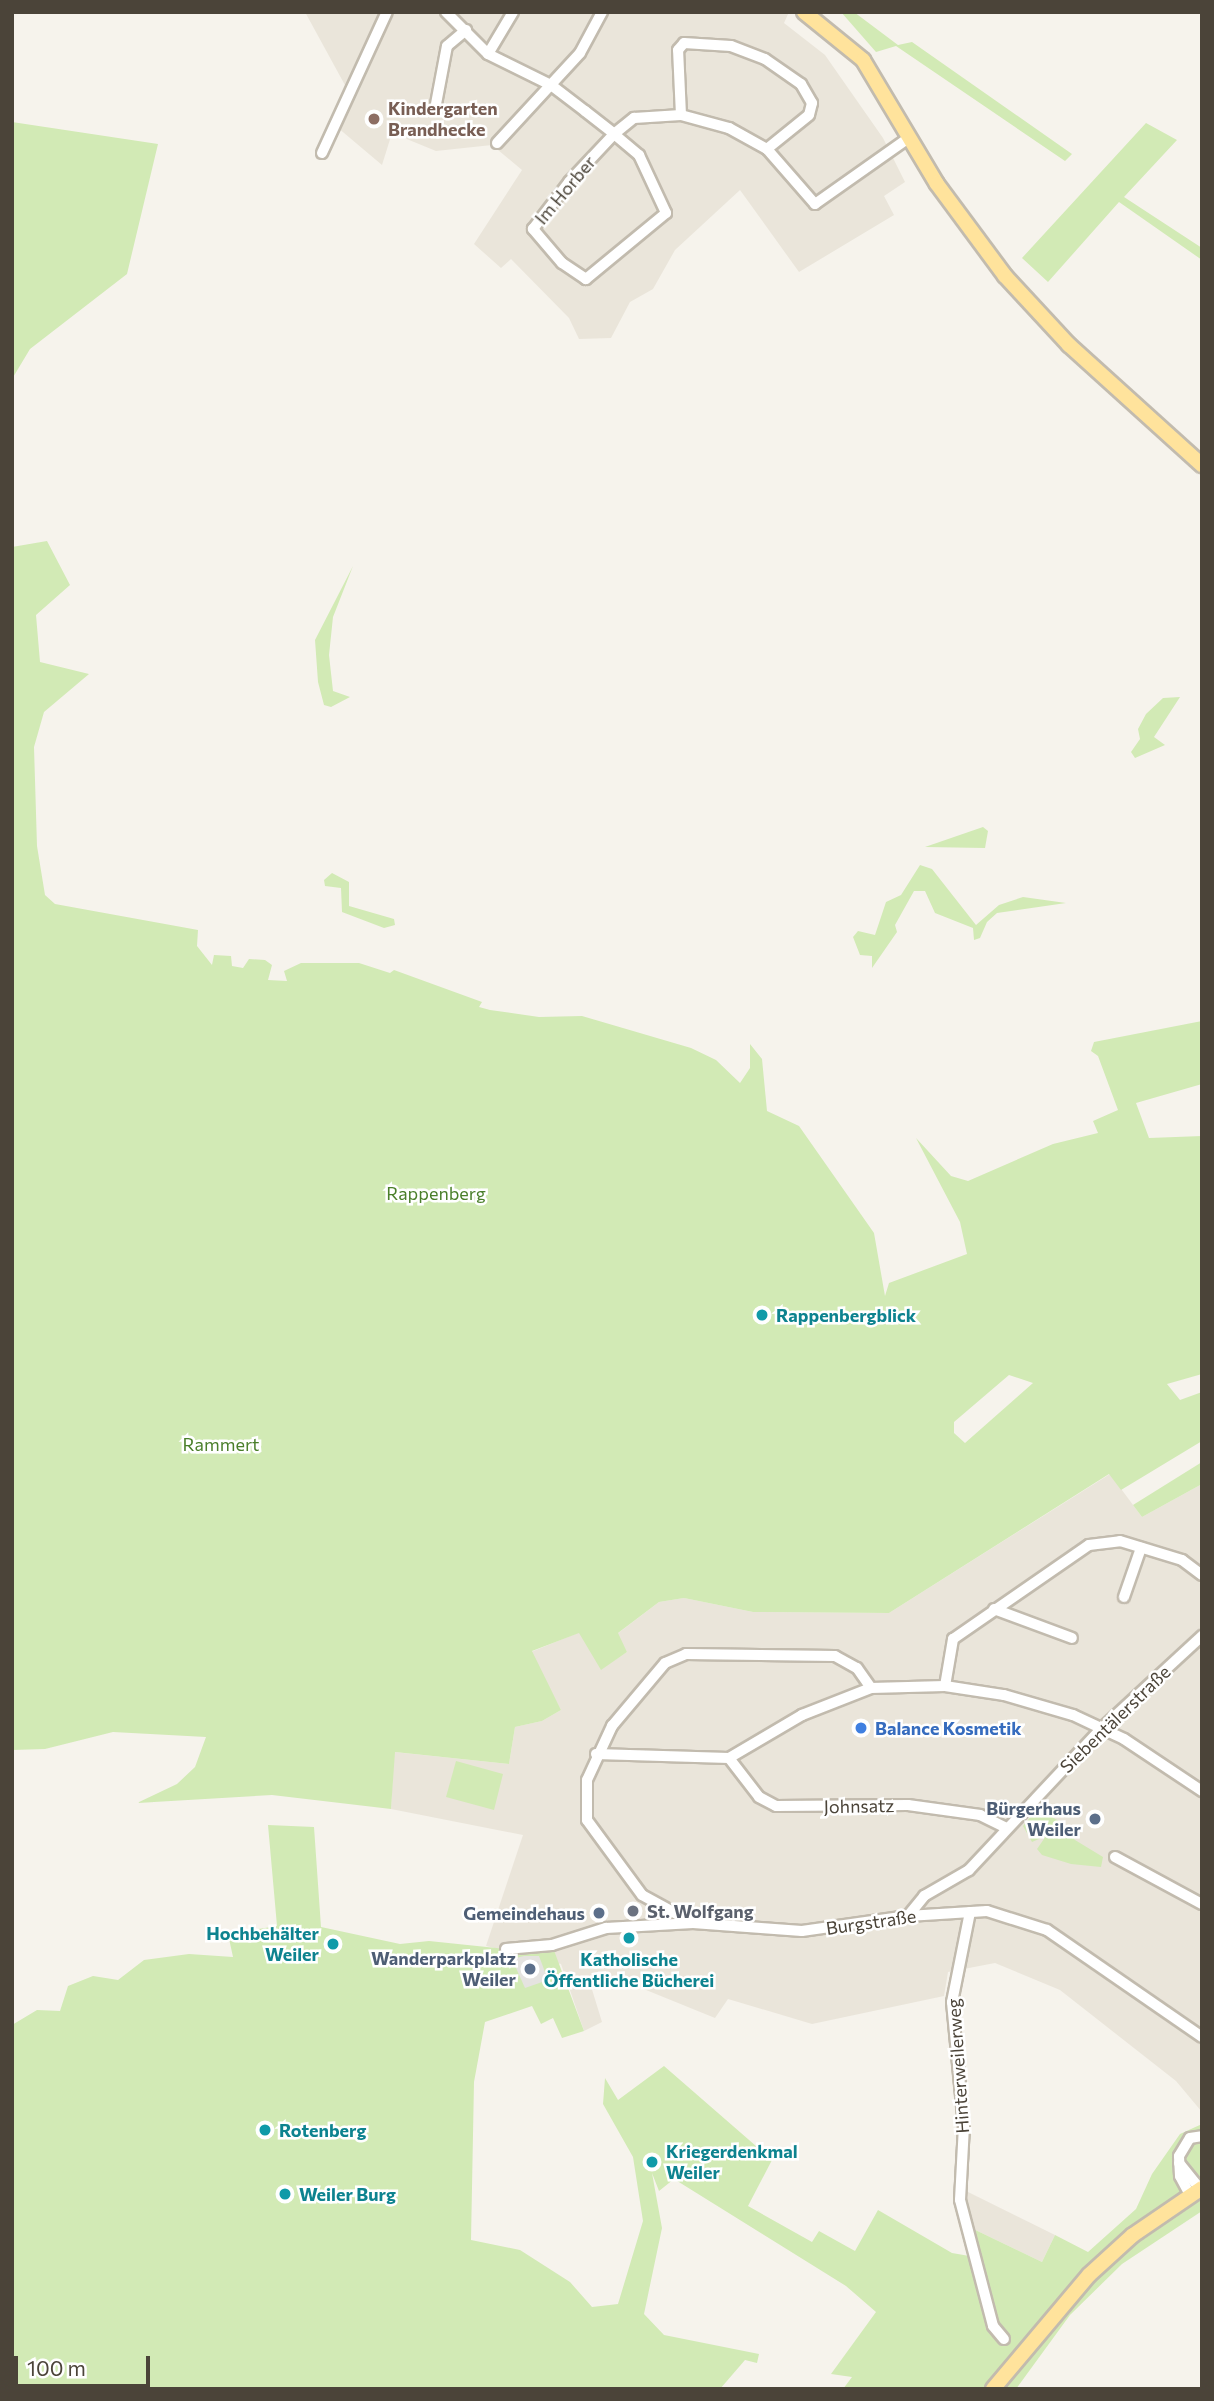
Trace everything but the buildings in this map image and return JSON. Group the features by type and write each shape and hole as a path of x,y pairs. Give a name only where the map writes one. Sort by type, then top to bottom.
{"main road":[{"path":"804,12 863,60 969,231 1019,292 1069,345 1202,465"},
{"path":"993,2389 1089,2275 1133,2235 1197,2191"}],"street":[{"path":"322,153 387,12"},
{"path":"446,12 488,54 513,12"},
{"path":"497,144 580,53 602,12"},
{"path":"436,104 447,46 466,30"},
{"path":"681,115 678,50 684,43 732,46 765,59 792,78 812,103 809,115 767,149"},
{"name":"Im Horber","path":"488,54 551,85 614,134 639,155 666,213 586,279 562,263 533,229 614,134"},
{"path":"614,134 634,118 681,115 729,128 767,149 815,204 910,137"},
{"path":"944,1686 953,1639 1088,1545 1120,1541 1182,1560 1202,1575"},
{"path":"1125,1597 1141,1548"},
{"path":"994,1609 1072,1638"},
{"name":"Siebentälerstraße","path":"908,1916 924,1896 969,1870 1100,1730 1202,1636"},
{"path":"693,1923 642,1895 596,1838 583,1802 596,1754 612,1726 657,1672 686,1654 835,1656 857,1668 871,1688"},
{"path":"596,1754 730,1758 802,1715 871,1688 944,1686 1027,1702 1073,1715 1124,1739 1202,1791"},
{"name":"Johnsatz","path":"730,1758 759,1797 776,1806 908,1805 980,1815 1007,1828"},
{"path":"1115,1857 1202,1904"},
{"name":"Burgstraße","path":"506,1949 551,1945 606,1928 693,1923 802,1931 908,1916 970,1912 1018,1917 1047,1930 1202,2037"},
{"name":"Hinterweilerweg","path":"970,1912 952,2002 964,2126 960,2200 993,2326 1004,2339"},
{"path":"1197,2191 1179,2163 1181,2148 1190,2138 1202,2136"}],"shaded area":[{"path":"305,12 789,12 784,23 825,55 883,138 905,182 884,196 894,215 799,272 740,190 675,250 653,289 630,302 611,338 579,339 569,318 511,259 501,268 474,244 522,170 492,145 436,151 392,133 382,165 331,122 346,87"},
{"path":"1110,1474 1142,1517 1202,1484 1202,2112 1176,2081 1060,1990 995,1963 948,1972 944,1996 812,2024 728,1999 715,2018 619,1979 590,1983 602,2022 584,2031 561,1964 486,1946 523,1835 391,1809 394,1752 509,1764 515,1727 542,1721 561,1710 531,1652 580,1632 601,1669 627,1652 617,1634 659,1602 684,1598 753,1612 889,1613"},
{"name":"Wanderparkplatz Weiler","path":"539,1956 548,1980 525,1988 512,1959"},
{"path":"960,2188 1055,2235 1042,2262 965,2225"}],"green space":[{"path":"841,12 854,12 898,45 912,42 1072,154 1065,161 896,46 876,52"},
{"path":"12,122 158,144 127,274 30,349 12,379"},
{"path":"1146,123 1177,140 1124,197 1202,248 1202,260 1119,202 1048,282 1022,258"},
{"path":"47,541 70,585 36,615 40,662 89,674 44,712 34,747 37,846 45,895 55,904 198,930 197,946 212,965 214,955 231,956 232,966 243,968 249,959 265,960 272,965 268,980 287,981 284,971 301,963 359,963 390,973 394,970 482,1002 479,1007 490,1010 539,1017 582,1016 691,1048 716,1060 740,1083 750,1068 750,1044 762,1059 767,1111 799,1126 874,1233 885,1296 889,1283 967,1254 960,1222 916,1138 951,1176 968,1181 1053,1144 1098,1133 1093,1121 1118,1110 1098,1056 1091,1051 1094,1042 1202,1021 1202,1084 1136,1103 1149,1138 1202,1136 1202,1374 1167,1384 1180,1400 1202,1392 1202,1441 1121,1490 1109,1474 889,1613 753,1612 684,1598 659,1602 618,1633 627,1652 601,1670 579,1633 532,1651 561,1710 542,1721 515,1727 509,1764 395,1752 391,1809 272,1795 137,1803 177,1784 195,1767 206,1737 113,1732 45,1749 12,1750 12,547","holes":["1009,1375 1033,1383 965,1443 954,1433 954,1422"]},
{"path":"353,566 333,617 329,655 333,691 350,697 331,707 324,705 318,682 315,640"},
{"path":"1180,697 1154,737 1165,745 1135,758 1131,752 1140,739 1138,729 1146,714 1163,698"},
{"path":"983,827 988,831 985,848 925,847"},
{"path":"920,865 932,869 976,925 999,905 1023,897 1066,903 997,913 987,922 980,938 974,940 973,928 935,913 925,891 914,891 895,925 897,932 872,968 872,956 860,955 853,937 858,931 875,935 886,902 901,895"},
{"path":"332,873 349,882 349,906 394,919 395,925 384,928 342,912 341,888 325,886 324,880"},
{"path":"1202,1462 1202,1484 1142,1517 1133,1505"},
{"path":"456,1761 503,1774 494,1810 446,1797"},
{"path":"1037,1809 1059,1821 1049,1834 1061,1825 1075,1840 1103,1857 1101,1867 1071,1864 1042,1855 1037,1849 1046,1836 1032,1842 1023,1826"},
{"path":"268,1825 314,1827 321,1927 400,1944 429,1941 506,1949 552,1945 584,2031 562,2038 553,2018 541,2024 532,2006 485,2022 474,2082 471,2240 520,2250 570,2282 592,2307 618,2304 643,2221 633,2157 603,2104 605,2078 618,2100 664,2066 772,2160 748,2206 812,2242 819,2231 855,2251 878,2210 952,2253 975,2257 965,2225 1042,2262 1055,2235 1088,2252 1136,2209 1152,2174 1180,2134 1202,2124 1202,2211 1122,2264 1070,2315 1016,2389 843,2389 852,2377 831,2374 876,2312 846,2286 674,2179 659,2191 652,2173 662,2228 644,2314 664,2335 759,2354 757,2363 745,2360 720,2389 12,2389 12,2025 37,2010 60,2011 68,1986 93,1976 118,1980 144,1960 189,1954 233,1957 228,1934 277,1926"}],"place":[{"name":"Kindergarten Brandhecke","path":"374,119"},
{"name":"Rappenbergblick","path":"762,1315"},
{"name":"Balance Kosmetik","path":"861,1728"},
{"name":"Bürgerhaus Weiler","path":"1095,1819"},
{"name":"St. Wolfgang","path":"633,1911"},
{"name":"Gemeindehaus","path":"599,1913"},
{"name":"Katholische Öffentliche Bücherei","path":"629,1938"},
{"name":"Hochbehälter Weiler","path":"333,1944"},
{"name":"Wanderparkplatz Weiler","path":"530,1969"},
{"name":"Rotenberg","path":"265,2130"},
{"name":"Kriegerdenkmal Weiler","path":"652,2162"},
{"name":"Weiler Burg","path":"285,2194"}],"park label":[{"name":"Rappenberg","path":"436,1193"},
{"name":"Rammert","path":"221,1444"}]}
